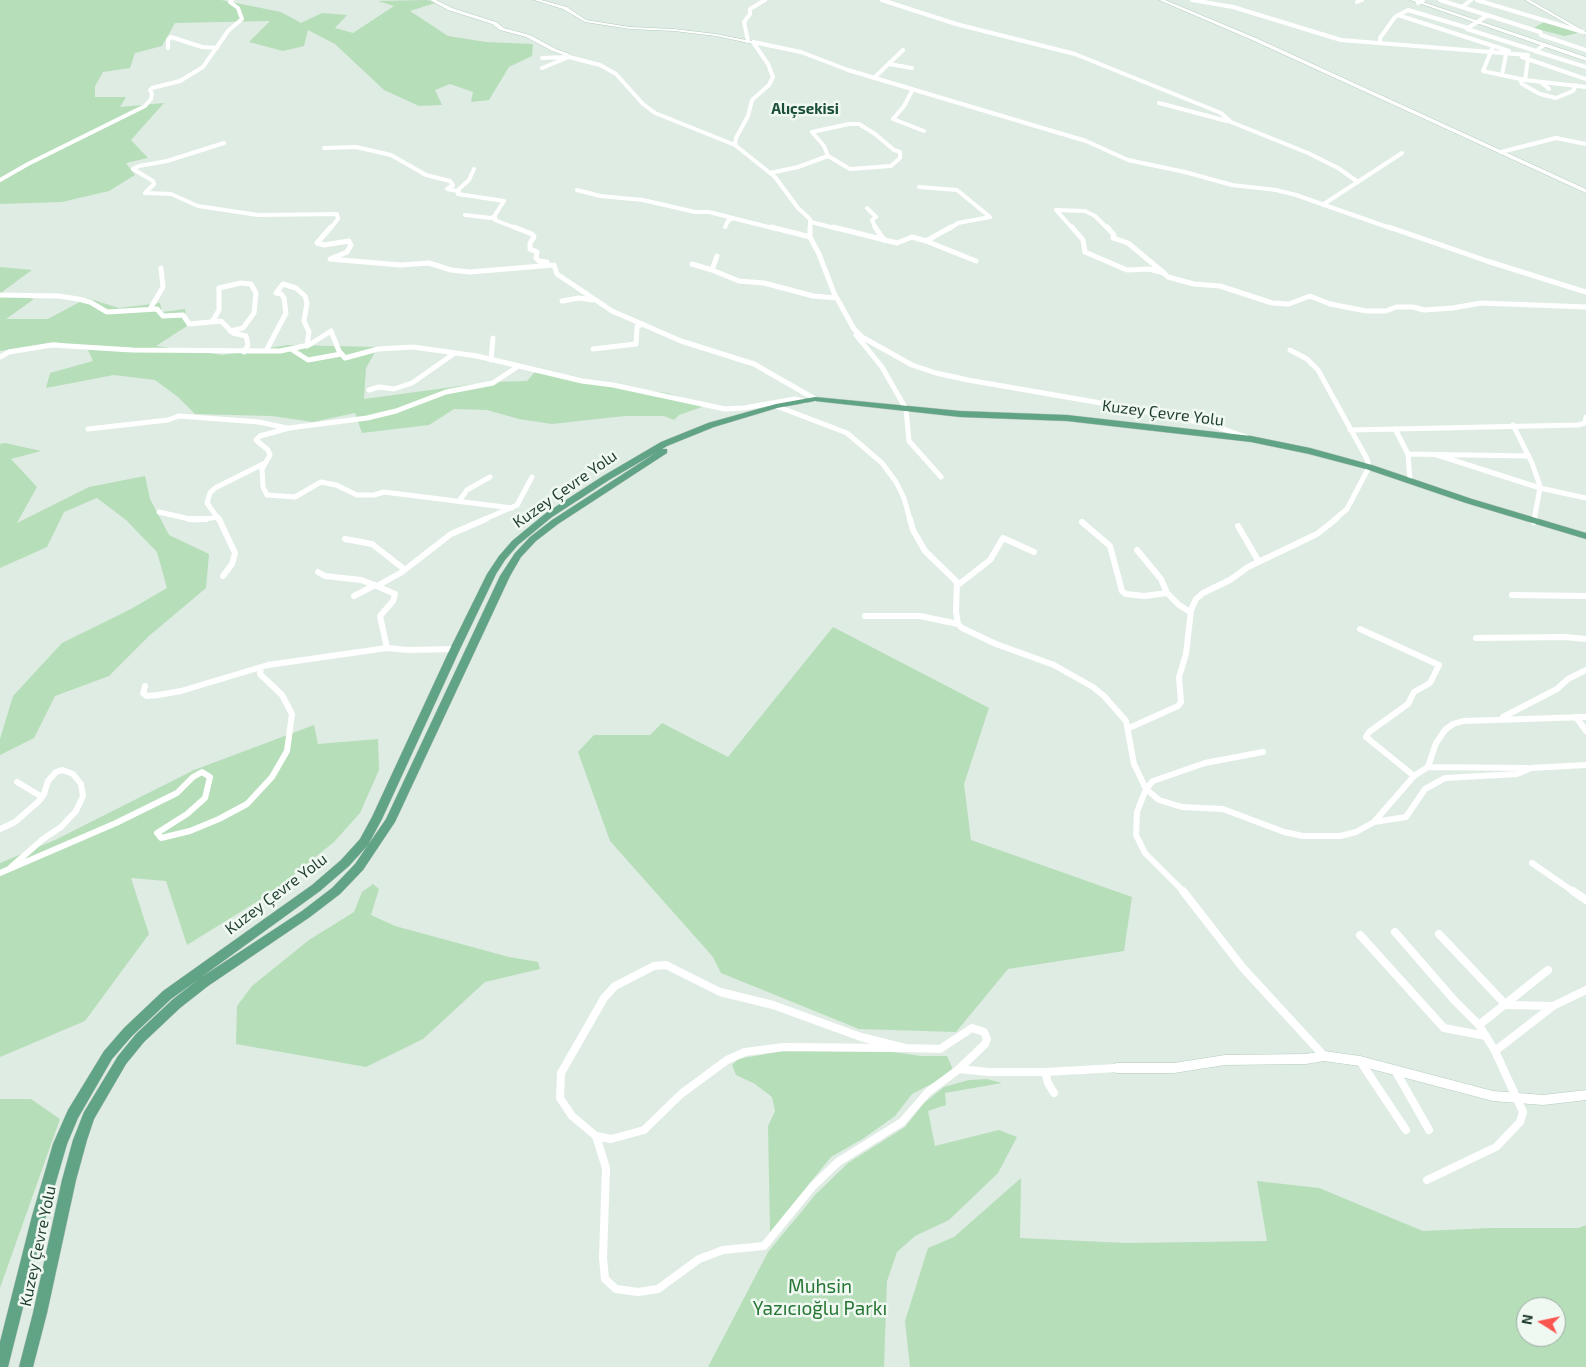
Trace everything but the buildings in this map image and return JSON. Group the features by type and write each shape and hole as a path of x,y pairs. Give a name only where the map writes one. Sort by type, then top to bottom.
{"main road":[{"name":"Kuzey Çevre Yolu","path":"1,1367 39,1216 60,1144 88,1086 108,1055 128,1032 167,995 316,888 345,863 364,842 377,819 455,649 492,574 502,558 529,531 598,483 643,455 684,435 776,406 815,399 977,415 1067,418 1251,439 1310,451 1369,467 1534,522 1585,536"},
{"name":"Kuzey Çevre Yolu","path":"26,1367 80,1140 89,1116 122,1060 140,1038 176,1004 204,982 306,914 336,890 359,867 390,822 505,576 518,555 533,539 636,468 686,439 727,421"}],"street":[{"path":"0,180 28,164 145,106 151,99 152,94 150,90 152,88 180,81 203,67 228,31 242,19 238,8 230,2 232,0"},
{"path":"432,0 450,9 494,23 502,29 528,36 569,57"},
{"path":"536,0 565,8 585,21 630,28 707,34 801,52 848,70 1086,141 1128,160 1247,188 1276,190 1324,204 1487,261 1586,292"},
{"path":"735,145 736,138 748,116 752,100 770,85 773,77 768,64 750,42 744,22 750,14 750,9 765,0"},
{"path":"882,0 956,24 1075,54 1221,113 1231,122"},
{"path":"1161,0 1240,32 1586,191"},
{"path":"1192,0 1233,7 1341,40 1518,54"},
{"path":"1357,2 1362,0"},
{"path":"1412,0 1586,59"},
{"path":"1440,0 1530,28 1540,32 1540,35 1586,50"},
{"path":"1462,7 1471,0"},
{"path":"1476,0 1585,33"},
{"path":"1527,0 1585,33"},
{"path":"1380,43 1380,38 1398,14 1408,10 1586,67"},
{"path":"1398,14 1459,33 1586,79"},
{"path":"1459,33 1488,15"},
{"path":"1530,28 1544,20"},
{"path":"950,28 956,24"},
{"path":"1534,42 1540,35"},
{"path":"168,48 168,40 171,37 202,47 217,48"},
{"path":"1544,45 1527,58 1522,84 1540,94 1556,98 1572,91 1576,85"},
{"path":"1494,46 1489,52 1483,71 1542,82 1586,87"},
{"path":"874,78 903,50"},
{"path":"1502,75 1506,54"},
{"path":"542,68 569,57"},
{"path":"542,58 569,57 600,65 616,74 643,104 655,113 735,145 770,172 811,222 897,243 912,237 976,261"},
{"path":"889,64 912,68"},
{"path":"1561,83 1565,72"},
{"path":"1542,82 1549,89"},
{"path":"913,89 904,106 893,120 924,131"},
{"path":"1159,103 1231,122 1308,153 1338,168 1358,182"},
{"path":"849,124 859,124 894,150 900,152 900,158 891,166 882,168 850,169 828,156 824,146 812,132 849,124"},
{"path":"1501,152 1556,138 1586,144"},
{"path":"224,143 168,161 139,166 133,169 153,181 154,184 145,193 172,194 198,206 263,215 337,214 338,219 317,243 324,245 349,241 351,244 347,252 330,260 400,265 429,264 451,270 470,272 554,265"},
{"path":"324,148 356,147 391,155 426,175 450,181 453,185 446,190 458,191 469,180 474,169"},
{"path":"1324,204 1402,153"},
{"path":"770,172 798,167 828,156"},
{"path":"919,187 957,190 990,217 958,223 940,235 926,241"},
{"path":"577,190 733,218 810,237"},
{"path":"458,191 458,194 463,196 498,198 504,201 495,216 491,218 465,215"},
{"path":"867,208 876,217 872,220 872,224 884,240"},
{"path":"1164,273 1149,269 1127,270 1085,252 1083,240 1056,210 1070,208 1085,211 1095,216 1110,230 1114,235 1113,238 1128,243 1153,262 1164,273 1168,277 1182,282 1220,286 1272,303 1290,304 1310,296 1330,304 1386,311 1396,307 1424,310 1453,308 1481,303 1586,307"},
{"path":"495,216 495,220 533,235 530,248 537,252 538,259 555,263 556,272 612,311 681,341 754,364 815,399"},
{"path":"725,228 728,221 733,218"},
{"path":"811,222 810,237 837,298 860,342 882,368 906,409 909,442 941,477"},
{"path":"712,270 717,256"},
{"path":"692,264 739,281 764,283 812,296 837,298"},
{"path":"150,309 163,287 161,268"},
{"path":"212,322 219,310 219,288 241,283 251,284 256,293 254,312 243,328 230,331"},
{"path":"266,351 286,313 284,298 281,294 276,293 283,284 296,288 305,296 307,303 304,321 308,332 307,346"},
{"path":"0,295 59,296 78,299 90,302 107,312 159,309 163,316 182,314 189,324 221,321 230,331 246,336 248,345 244,352"},
{"path":"562,301 580,298 594,300"},
{"path":"593,349 636,344 637,328 642,324"},
{"path":"854,329 862,337 894,356 912,365 936,373 1212,425 1251,439"},
{"path":"0,357 9,352 52,345 132,350 266,351 307,346 327,332 332,331 341,354 345,358 378,349 404,346 477,356 582,381 613,385 725,409 744,408 795,399 804,401"},
{"path":"491,360 493,338"},
{"path":"291,349 308,360 341,354"},
{"path":"1129,728 1178,706 1181,702 1179,677 1186,654 1190,612 1192,606 1203,594 1220,586 1248,567 1317,534 1347,509 1369,467 1367,459 1318,370 1307,359 1290,350"},
{"path":"369,390 379,387 394,389 412,383 455,353"},
{"path":"512,508 384,492 374,495 357,495 336,484 321,482 295,497 267,495 263,487 262,470 270,455 256,439 260,436 288,428 367,418 396,411 446,392 493,383 517,367"},
{"path":"776,406 847,433 882,463 896,482 904,498 913,530 925,551 953,577 958,585 956,603 958,624"},
{"path":"88,428 168,420 179,416 259,422 288,428"},
{"path":"1350,430 1578,425 1586,421"},
{"path":"1513,425 1528,456 1540,488 1534,522"},
{"path":"1395,428 1408,454 1410,480"},
{"path":"1408,454 1528,456"},
{"path":"1437,455 1540,488 1586,498"},
{"path":"223,576 232,564 235,553 218,517 208,503 210,493 215,488 266,462"},
{"path":"459,501 467,490 490,477"},
{"path":"354,596 376,586 451,534 517,505 532,477"},
{"path":"159,512 195,520 218,517"},
{"path":"1082,522 1110,546 1122,591 1126,594 1144,596 1167,593"},
{"path":"1238,526 1259,562"},
{"path":"958,585 990,560 1003,538 1034,552"},
{"path":"345,539 372,544 404,568"},
{"path":"1137,550 1161,579 1167,593 1179,606 1190,612"},
{"path":"318,572 325,576 361,580 394,594 393,601 380,616 386,648"},
{"path":"1512,595 1586,596"},
{"path":"865,616 920,616 958,624 962,628 996,644 1042,659 1067,671 1104,696 1120,712 1129,728 1134,764 1146,789 1159,800 1182,807 1224,809 1284,832 1303,836 1340,836 1352,834 1374,822 1414,776 1428,768 1531,768 1586,765"},
{"path":"1360,630 1439,665 1430,683 1414,692 1408,704 1369,732 1366,737 1414,776"},
{"path":"1476,638 1565,636 1586,639"},
{"path":"145,686 143,693 147,696 158,695 181,691 261,668 386,648 408,650 455,649"},
{"path":"0,873 116,823 177,794 193,777 202,772 210,777 205,798 187,814 157,833 161,838 190,831 219,819 247,804 272,777 287,751 292,714 282,695 260,674 261,668"},
{"path":"1500,718 1557,689 1568,679 1586,670"},
{"path":"1576,716 1586,731"},
{"path":"1428,768 1436,743 1445,730 1463,721 1500,718 1586,717"},
{"path":"1263,752 1205,763 1153,782 1146,789 1137,812 1136,836 1145,853 1189,897 1242,968 1324,1056"},
{"path":"1374,822 1406,818 1425,789 1445,778 1517,774 1531,768"},
{"path":"0,830 24,815 42,797 48,781 56,772 62,770 73,774 80,784 83,796 76,810 61,827 37,844 8,870"},
{"path":"17,782 42,797"},
{"path":"1532,863 1586,900"},
{"path":"1395,932 1454,1000 1479,1025 1496,1051 1523,1112 1520,1122 1496,1148 1426,1180"},
{"path":"1439,934 1506,1006 1553,1006"},
{"path":"1360,935 1444,1028 1486,1036"},
{"path":"596,1136 606,1168 603,1258 605,1279 616,1289 638,1292 658,1289 700,1259 722,1250 764,1246 813,1186 838,1162 902,1122 928,1092 959,1069 985,1044 987,1038 984,1032 972,1028 940,1049 784,1047 745,1052 727,1060 681,1094 644,1130 612,1139 596,1136 572,1116 560,1098 561,1073 604,998 615,986 654,966 666,965 720,992 773,1005 861,1037 905,1048"},
{"path":"1479,1025 1506,1006 1548,970"},
{"path":"1496,1051 1553,1006 1586,990"},
{"path":"959,1069 988,1072 1045,1072 1117,1068 1174,1068 1225,1060 1306,1059 1324,1056 1360,1060 1493,1096 1543,1100 1586,1095"},
{"path":"1360,1060 1406,1130"},
{"path":"1395,1069 1429,1130"},
{"path":"1045,1072 1048,1083 1054,1093"}],"green space":[{"path":"0,0 221,0 281,12 301,23 322,13 347,15 335,28 353,33 394,6 378,1 427,0 435,3 410,11 448,36 486,42 533,44 532,56 509,67 489,100 471,102 473,92 450,84 435,90 442,105 419,106 384,90 335,44 308,30 304,46 283,51 249,42 270,21 175,23 162,46 135,53 130,68 103,72 95,86 95,97 126,97 120,107 164,103 131,140 148,158 126,163 135,175 109,191 62,202 0,204"},
{"path":"1544,22 1578,33 1564,36 1534,28"},
{"path":"0,267 32,270 2,292 34,299 6,319 48,319 87,298 119,308 160,303 162,312 185,309 187,326 156,346 223,355 288,345 378,347 366,368 364,399 490,382 527,381 535,372 587,383 667,393 712,406 702,407 679,415 674,420 664,416 625,416 552,424 519,419 487,410 454,409 429,425 362,433 355,413 313,422 272,416 195,414 178,397 155,380 114,375 46,388 50,373 93,361 88,350 56,342 0,351"},
{"path":"5,443 41,451 11,459 37,487 17,523 89,487 145,476 150,499 169,535 209,554 206,588 149,636 109,676 55,696 34,738 0,755 0,739 13,696 62,643 131,609 167,588 157,552 126,520 97,498 64,512 47,547 0,568 0,444"},
{"path":"833,627 989,708 964,784 971,840 1132,897 1124,951 1008,969 956,1032 859,1029 721,973 713,957 610,841 578,752 594,735 650,735 662,723 728,757"},
{"path":"314,725 318,744 378,739 379,770 360,813 334,842 271,893 187,945 166,881 131,878 149,934 85,1021 0,1057 0,863 55,840 194,770"},
{"path":"373,884 379,889 371,915 395,926 509,957 538,962 540,969 485,982 423,1039 366,1067 236,1044 237,1006 252,986 309,940 354,912 362,892"},
{"path":"783,1051 893,1052 921,1056 947,1056 954,1072 912,1094 895,1116 864,1138 831,1157 770,1232 768,1126 775,1111 772,1097 755,1084 736,1075 732,1065 738,1059"},
{"name":"Muhsin Yazıcıoğlu Parkı","path":"987,1079 1002,1083 945,1093 946,1105 928,1111 935,1146 999,1130 1017,1137 998,1173 949,1220 915,1236 897,1252 887,1281 884,1367 708,1367 768,1252 816,1194 848,1163 905,1127 924,1103 944,1087 969,1080"},
{"path":"0,1099 31,1099 60,1119 0,1288"},
{"path":"1021,1178 1020,1238 1126,1243 1267,1241 1257,1181 1319,1188 1423,1231 1491,1228 1579,1228 1586,1225 1586,1367 910,1367 905,1321 928,1248 954,1237"}],"district":[{"name":"Alıçsekisi","path":"805,109"}]}
